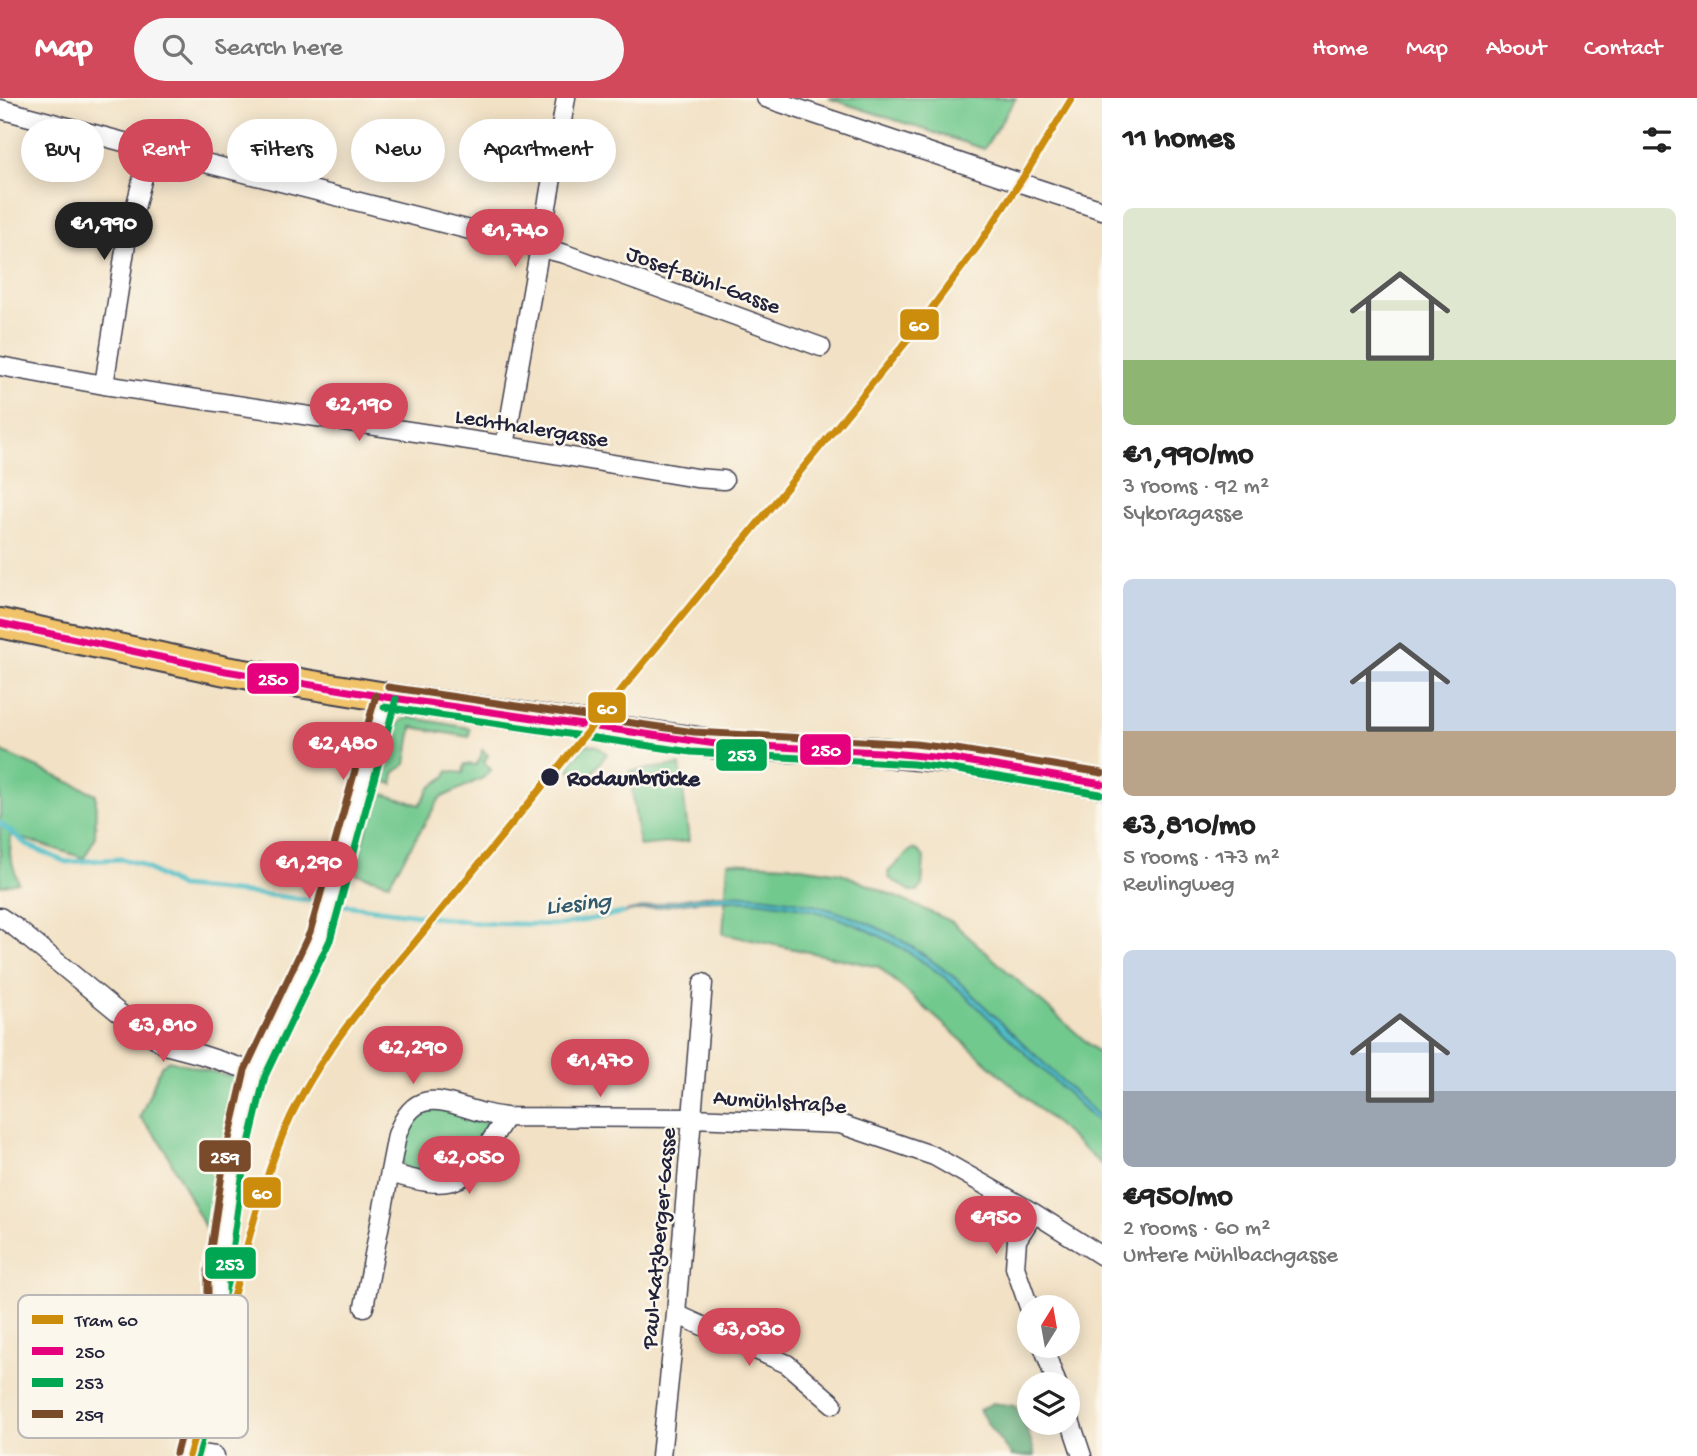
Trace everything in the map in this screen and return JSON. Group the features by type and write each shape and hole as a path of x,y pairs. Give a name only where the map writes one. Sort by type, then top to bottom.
{"main road":[{"path":"0,623 226,671 693,742 914,754 1102,784"}],"street":[{"path":"505,446 566,98"},
{"path":"766,98 1102,210"},
{"name":"Josef-Bühl-Gasse","path":"0,109 118,140"},
{"name":"Josef-Bühl-Gasse","path":"213,165 565,254 821,346"},
{"path":"104,385 126,244 142,182"},
{"name":"Lechthalergasse","path":"0,366 104,385 696,478 724,480"},
{"path":"218,1295 218,1272 234,1162 255,1072 320,936 386,697"},
{"path":"0,917 118,1012 165,1045 255,1072"},
{"name":"Paul-Katzberger-Gasse","path":"661,1456 676,1314 703,983"},
{"name":"Aumühlstraße","path":"365,1307 401,1123 416,1105 439,1100 485,1114 506,1117 693,1118 840,1124 934,1156 1034,1213 1102,1256"},
{"path":"390,1173 425,1182 442,1183 459,1179 474,1167 506,1117"},
{"path":"1025,1295 1015,1267 1017,1240 1034,1213"},
{"path":"676,1314 788,1364 833,1404"},
{"path":"1076,1435 1083,1456"},
{"path":"186,1454 215,1456"}],"green space":[{"path":"828,98 1016,98 984,149"},
{"path":"407,717 470,728 469,737 412,727 406,764 394,773 393,784 380,780 396,725"},
{"path":"586,744 597,746 607,754 586,781 569,770"},
{"path":"482,750 488,755 484,762 491,770 483,778 440,798 389,883 354,873 377,792 420,805 430,788 446,776 448,771 463,773 465,764 476,765"},
{"path":"0,751 96,794 95,838 84,858 11,835 10,855 18,882 0,886"},
{"path":"680,765 689,841 639,846 630,771"},
{"path":"912,849 924,857 922,886 918,891 911,891 889,878 888,872"},
{"path":"728,862 787,865 841,873 951,921 1102,1056 1102,1165 879,967 723,934"},
{"path":"169,1060 227,1076 239,1072 242,1080 221,1158 208,1233 161,1142 140,1117 161,1066"},
{"path":"428,1108 443,1109 485,1121 487,1132 464,1165 451,1174 436,1176 412,1171 405,1168 400,1158 411,1123"},
{"path":"993,1403 1015,1406 1017,1435 1029,1435 1035,1456 1012,1456 979,1410"}],"water":[{"name":"Liesing","path":"716,894 779,898 819,906 858,919 898,938 955,978 1102,1119 1102,1126 952,984 919,959 869,930 815,911 787,905 728,900 700,901 617,914"}],"waterway":[{"name":"Liesing","path":"0,823 27,845 66,862 121,859 138,863 180,887 277,896 478,923 561,925 622,913"}],"tram line":[{"name":"60","path":"234,1295 268,1173 283,1135 305,1089 339,1037 911,336 978,246 1072,98"},
{"name":"60","path":"189,1456 194,1438"}],"transit line":[{"name":"250","path":"0,623 226,671 386,697 716,744 880,752 954,759 1102,784"},
{"name":"259","path":"388,687 694,732 915,744 1102,773"},
{"name":"259","path":"208,1295 208,1270 224,1160 245,1070 310,932 376,695"},
{"name":"253","path":"229,1295 229,1273 244,1164 265,1076 330,940 396,699"},
{"name":"253","path":"384,707 691,752 913,764 1100,794"},
{"name":"259","path":"176,1453 180,1438"},
{"name":"253","path":"197,1456 202,1438"}],"place":[{"name":"Rodaunbrücke","path":"550,777"}]}
